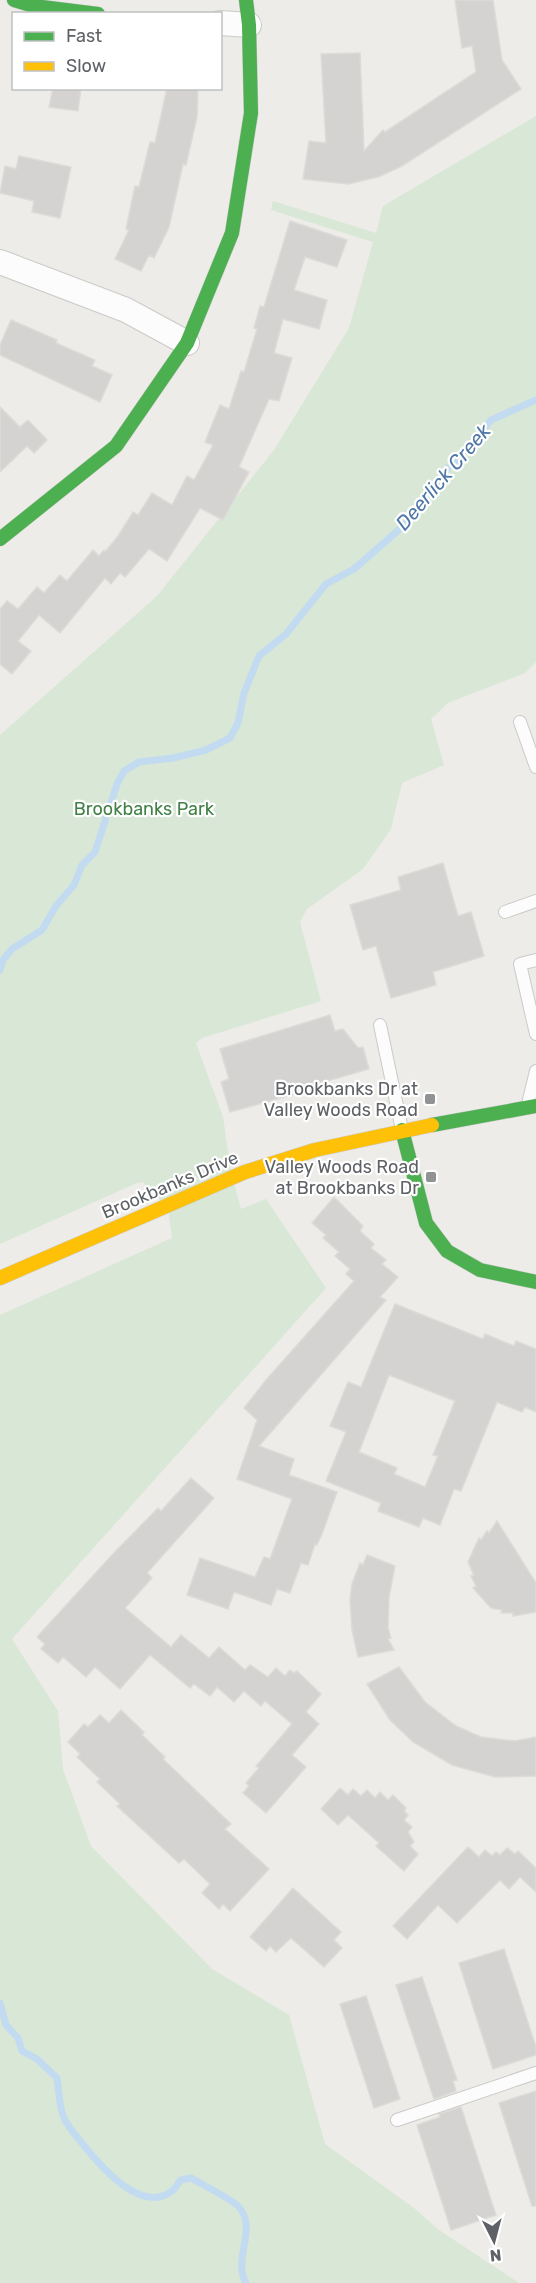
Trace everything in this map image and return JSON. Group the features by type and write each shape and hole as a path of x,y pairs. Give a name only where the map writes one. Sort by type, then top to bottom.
{"street":[{"path":"14,0 34,6 82,12"},
{"path":"0,539 116,446 187,343 232,233 250,113 249,24 246,0"},
{"path":"222,23 249,24"},
{"path":"0,262 126,310 187,343"},
{"name":"Brookbanks Drive","path":"0,1278 245,1172 315,1150 402,1130 531,1107"},
{"path":"402,1130 426,1223 447,1251 480,1270 536,1282"}],"lane":[{"path":"520,722 536,767"},
{"path":"505,912 536,901"},
{"path":"536,960 520,964 535,1021 536,1034"},
{"path":"380,1025 402,1130"},
{"path":"531,1107 536,1071"},
{"path":"397,2120 536,2073"}],"green space":[{"name":"Brookbanks Park","path":"536,116 536,662 525,673 448,703 431,719 444,765 402,783 391,829 363,869 307,909 300,922 321,1001 202,1038 196,1043 223,1117 231,1172 241,1209 266,1199 326,1288 12,1639 58,1711 63,1769 91,1846 212,1969 289,2015 325,2144 414,2208 439,2230 519,2283 0,2283 0,1315 172,1238 168,1208 143,1182 0,1244 0,735 157,596 274,450 349,328 373,242 271,210 273,201 376,233 383,206"}],"building":[{"path":"455,0 493,0 502,60 521,89 402,166 378,177 348,184 303,179 309,141 326,143 321,54 360,53 364,151 383,130 385,132 476,72 472,46 462,48"},
{"path":"53,90 81,90 78,111 49,107"},
{"path":"167,90 198,90 197,117 186,165 183,164 169,227 154,258 149,255 141,271 115,259 129,230 126,229 135,186 139,187 150,142 155,143"},
{"path":"19,156 71,167 60,218 32,212 34,201 0,193 5,166 16,169"},
{"path":"290,221 347,240 337,267 305,257 294,290 327,300 319,329 283,319 274,353 292,358 279,401 269,399 239,467 249,472 223,520 200,508 167,561 149,549 125,577 120,573 111,584 105,578 60,633 39,615 18,641 31,651 12,674 0,664 0,609 7,601 18,609 37,587 44,593 60,575 67,581 93,550 99,556 104,550 105,552 133,512 138,515 152,493 172,505 187,476 194,480 213,445 205,442 220,405 229,409 241,371 244,372 257,329 254,328 260,306 264,307"},
{"path":"11,320 95,360 92,366 112,375 100,402 0,355 0,345"},
{"path":"0,407 20,427 28,420 47,440 34,453 27,446 0,472"},
{"path":"443,863 458,916 471,912 484,956 433,972 436,985 391,998 376,946 363,950 350,905 401,890 398,877"},
{"path":"330,1015 335,1031 343,1029 358,1048 363,1047 369,1069 320,1083 321,1087 230,1112 221,1082 229,1079 220,1049"},
{"path":"334,1197 363,1226 360,1231 374,1244 371,1248 386,1260 382,1264 398,1277 380,1297 386,1300 259,1446 294,1459 289,1475 337,1492 308,1565 301,1563 290,1593 277,1589 271,1605 234,1592 228,1609 187,1595 200,1558 255,1577 264,1557 270,1559 292,1499 237,1479 257,1420 244,1408 354,1281 346,1274 350,1269 335,1256 339,1252 323,1238 326,1235 312,1223"},
{"path":"395,1304 483,1339 485,1334 514,1346 516,1341 536,1349 536,1412 525,1407 522,1412 497,1402 461,1491 454,1489 440,1525 423,1518 419,1527 378,1511 381,1503 326,1481 346,1432 330,1426 348,1382 361,1387","holes":["389,1375 455,1401 433,1455 438,1456 425,1487 394,1474 397,1468 359,1452"]},
{"path":"191,1478 214,1498 147,1573 152,1578 125,1608 171,1647 181,1635 209,1658 219,1647 245,1670 250,1665 268,1677 276,1668 285,1676 290,1670 294,1673 297,1671 321,1694 306,1712 319,1724 292,1755 306,1767 266,1813 243,1793 249,1786 246,1783 259,1768 256,1766 292,1724 265,1701 261,1706 244,1691 234,1702 217,1687 210,1696 194,1684 190,1688 150,1655 120,1689 95,1667 86,1677 63,1657 58,1663 41,1649 45,1644 37,1637 112,1555 158,1508 161,1511"},
{"path":"497,1521 536,1583 536,1612 513,1616 513,1613 501,1613 502,1610 491,1608 473,1588 476,1586 471,1576 474,1575 468,1562 479,1538 481,1540 487,1531 489,1533"},
{"path":"367,1555 395,1566 389,1597 388,1628 391,1638 388,1639 394,1650 358,1657 352,1630 350,1600 352,1584 360,1563 363,1565"},
{"path":"399,1667 425,1702 456,1726 481,1737 515,1741 536,1737 536,1776 495,1777 452,1765 413,1742 390,1720 367,1684"},
{"path":"121,1710 144,1732 142,1735 165,1757 163,1759 231,1824 225,1829 269,1869 230,1911 223,1904 219,1909 202,1893 210,1884 184,1859 179,1863 117,1806 120,1804 97,1782 100,1779 77,1757 80,1754 68,1742 84,1724 88,1727 100,1715 109,1723"},
{"path":"340,1788 348,1795 353,1789 361,1796 367,1790 375,1798 380,1792 388,1800 393,1795 406,1808 404,1811 408,1815 404,1820 412,1827 408,1832 414,1842 410,1846 418,1854 404,1871 376,1846 379,1843 348,1815 338,1825 321,1809"},
{"path":"468,1847 479,1857 485,1850 492,1856 496,1852 500,1855 507,1848 515,1854 518,1851 536,1868 536,1892 520,1877 509,1889 500,1880 457,1923 438,1905 407,1939 393,1926"},
{"path":"293,1888 341,1932 334,1940 342,1948 324,1967 291,1938 276,1952 270,1946 266,1951 250,1937"},
{"path":"504,1949 536,2047 536,2055 493,2069 459,1963"},
{"path":"422,1977 457,2080 453,2081 456,2091 434,2099 396,1985"},
{"path":"366,1996 400,2099 374,2108 340,2004"},
{"path":"536,2091 536,2206 532,2206 499,2103"},
{"path":"461,2107 496,2215 451,2230 417,2125 440,2117 439,2114"}],"waterway":[{"name":"Deerlick Creek","path":"0,970 3,960 12,949 42,930 56,906 74,885 82,865 95,852 117,784 124,771 139,762 173,758 206,750 230,738 238,723 244,693 259,656 286,634 326,584 354,569 410,520 447,469 491,420 536,400"},
{"name":"Deerlick Creek","path":"0,2003 6,2025 18,2038 22,2051 37,2059 57,2078 61,2109 69,2126 93,2157 113,2177 136,2193 148,2197 160,2197 172,2191 181,2180 191,2178 239,2207 246,2225 242,2265 242,2274 246,2283"}],"traffic: fast":[{"path":"14,0 34,6 82,12"},
{"path":"0,539 116,446 187,343 232,233 251,113 249,25 246,0"},
{"path":"432,1125 536,1106"},
{"path":"402,1130 426,1223 447,1251 480,1270 536,1282"}],"traffic: slow":[{"path":"0,1278 245,1172 315,1150 432,1125"}],"place":[{"name":"Brookbanks Dr at Valley Woods Road","path":"430,1099"},
{"name":"Valley Woods Road at Brookbanks Dr","path":"431,1177"}]}
